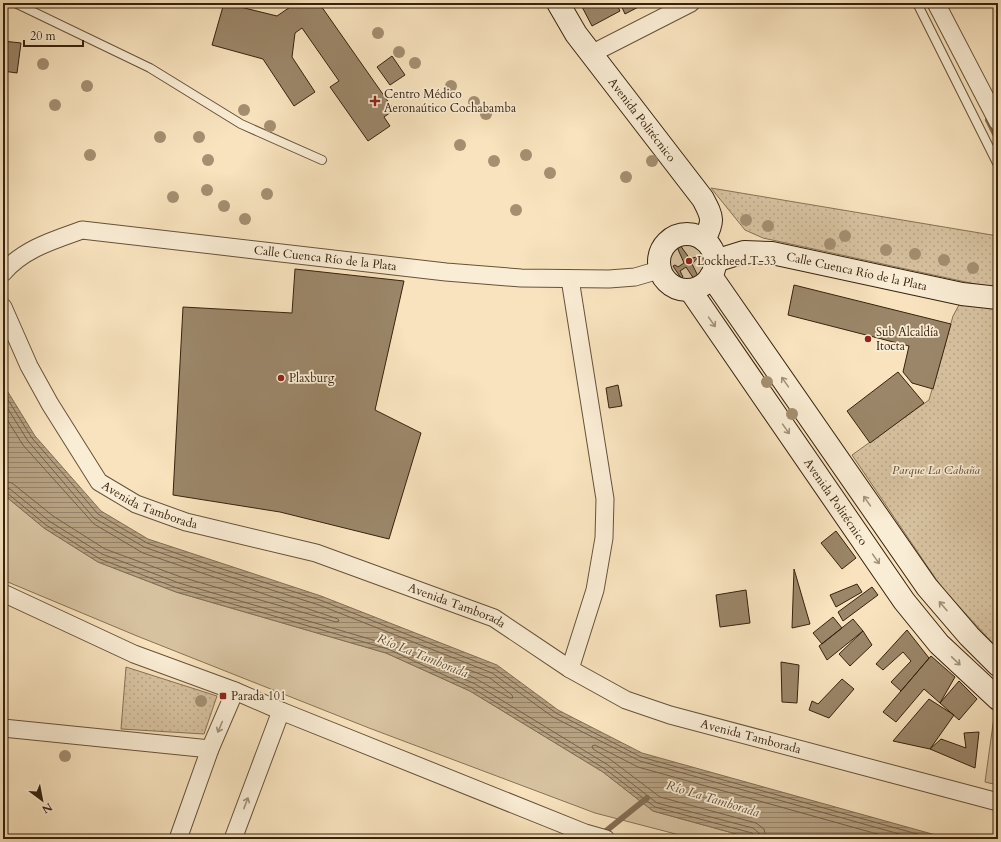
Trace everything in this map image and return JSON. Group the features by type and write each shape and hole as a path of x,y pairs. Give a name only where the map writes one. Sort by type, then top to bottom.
{"main road":[{"name":"Avenida Politécnico","path":"558,3 576,34 703,199 709,211 712,225 704,240"},
{"path":"686,234 696,235 704,240 711,248 713,269 698,288 690,290 675,288 663,278 659,270 658,262 661,250 672,238 686,234"},
{"name":"Calle Cuenca Río de la Plata","path":"713,269 744,252 772,253 962,294 998,298"},
{"name":"Avenida Politécnico","path":"713,269 926,587 969,636 998,665"},
{"name":"Avenida Politécnico","path":"690,290 904,601 939,644 998,699"}],"street":[{"path":"591,54 691,3"},
{"path":"936,3 998,122"},
{"name":"Calle Cuenca Río de la Plata","path":"3,273 22,257 44,243 82,230 446,272 570,279 636,277 659,270"},
{"path":"570,279 605,499 604,538 595,590 570,669"},
{"name":"Avenida Tamborada","path":"3,307 32,372 50,404 99,482 136,504 186,522 316,553 494,618 570,669 626,700 670,715 998,802"},
{"path":"3,593 134,654 235,691 590,837"},
{"path":"178,839 210,749 235,691"},
{"path":"233,839 281,711"},
{"path":"3,728 210,749"}],"lane":[{"path":"15,3 150,68 241,124 322,160"},
{"path":"917,3 998,165"}],"green space":[{"path":"711,188 998,236 998,289 763,238 745,230"},
{"path":"687,244 697,247 702,252 705,262 702,272 697,277 687,280 677,277 672,272 669,262 672,252 677,247"},
{"name":"Parque La Cabaña","path":"960,303 998,308 998,649 942,588 852,455 929,400 953,316"},
{"path":"3,494 44,528 98,562 176,592 386,653 470,691 603,772 653,811 740,835 763,839 695,839 595,813 369,728 137,636 3,580"},
{"path":"126,667 217,696 204,734 121,729"},
{"path":"994,717 998,721 998,785 985,782"}],"water":[{"name":"Río La Tamborada","path":"3,384 35,436 101,511 148,539 321,596 497,665 558,710 642,753 950,839 763,839 740,835 653,811 603,772 470,691 386,653 176,592 98,562 44,528 3,494"}],"building":[{"name":"Centro Médico Aeronaútico Cochabamba","path":"224,3 277,16 296,3 319,3 394,110 384,117 390,126 368,141 330,87 339,81 302,28 295,33 292,57 315,92 294,106 263,59 212,45"},
{"path":"580,3 616,3 620,11 592,26"},
{"path":"620,3 646,3 625,14"},
{"path":"3,41 21,43 17,73 3,71"},
{"path":"392,56 405,75 390,85 377,67"},
{"name":"Lockheed T-33","path":"680,245 690,259 699,256 692,264 698,276 694,279 686,267 680,271 683,277 681,278 673,266 675,265 678,267 684,263 677,247"},
{"name":"Plaxburg","path":"295,269 404,281 375,410 421,433 389,539 280,512 173,495 183,307 292,313"},
{"path":"794,285 951,324 933,389 912,383 903,372 909,346 788,315"},
{"path":"898,372 924,403 870,443 847,411"},
{"path":"618,385 622,406 609,408 606,388"},
{"path":"836,531 856,558 842,569 821,543"},
{"path":"794,569 810,624 792,628"},
{"path":"857,584 862,592 836,607 830,595"},
{"path":"872,587 878,595 843,621 838,612"},
{"path":"746,590 750,623 720,627 716,595"},
{"path":"833,617 842,628 822,644 813,633"},
{"path":"853,619 863,631 827,660 819,646"},
{"path":"907,630 929,658 901,691 891,682 911,661 903,652 883,670 876,664"},
{"path":"863,631 872,645 850,666 839,654"},
{"path":"931,656 955,677 940,703 924,689 896,722 883,712"},
{"path":"781,662 799,665 797,703 782,702"},
{"path":"842,679 854,689 829,718 809,710 812,701 818,704"},
{"path":"959,681 977,699 959,720 940,703"},
{"path":"929,699 954,715 930,749 893,741"},
{"path":"979,732 975,768 930,749 941,739 966,748 964,733"}],"waterway":[{"path":"988,120 998,140"},
{"path":"601,835 647,798"}],"place":[{"name":"Centro Médico Aeronaútico Cochabamba","path":"375,101"},
{"name":"Lockheed T-33","path":"689,261"},
{"name":"Sub Alcaldía Itocta","path":"868,339"},
{"name":"Plaxburg","path":"281,378"},
{"name":"Parada 101","path":"223,696"}]}
